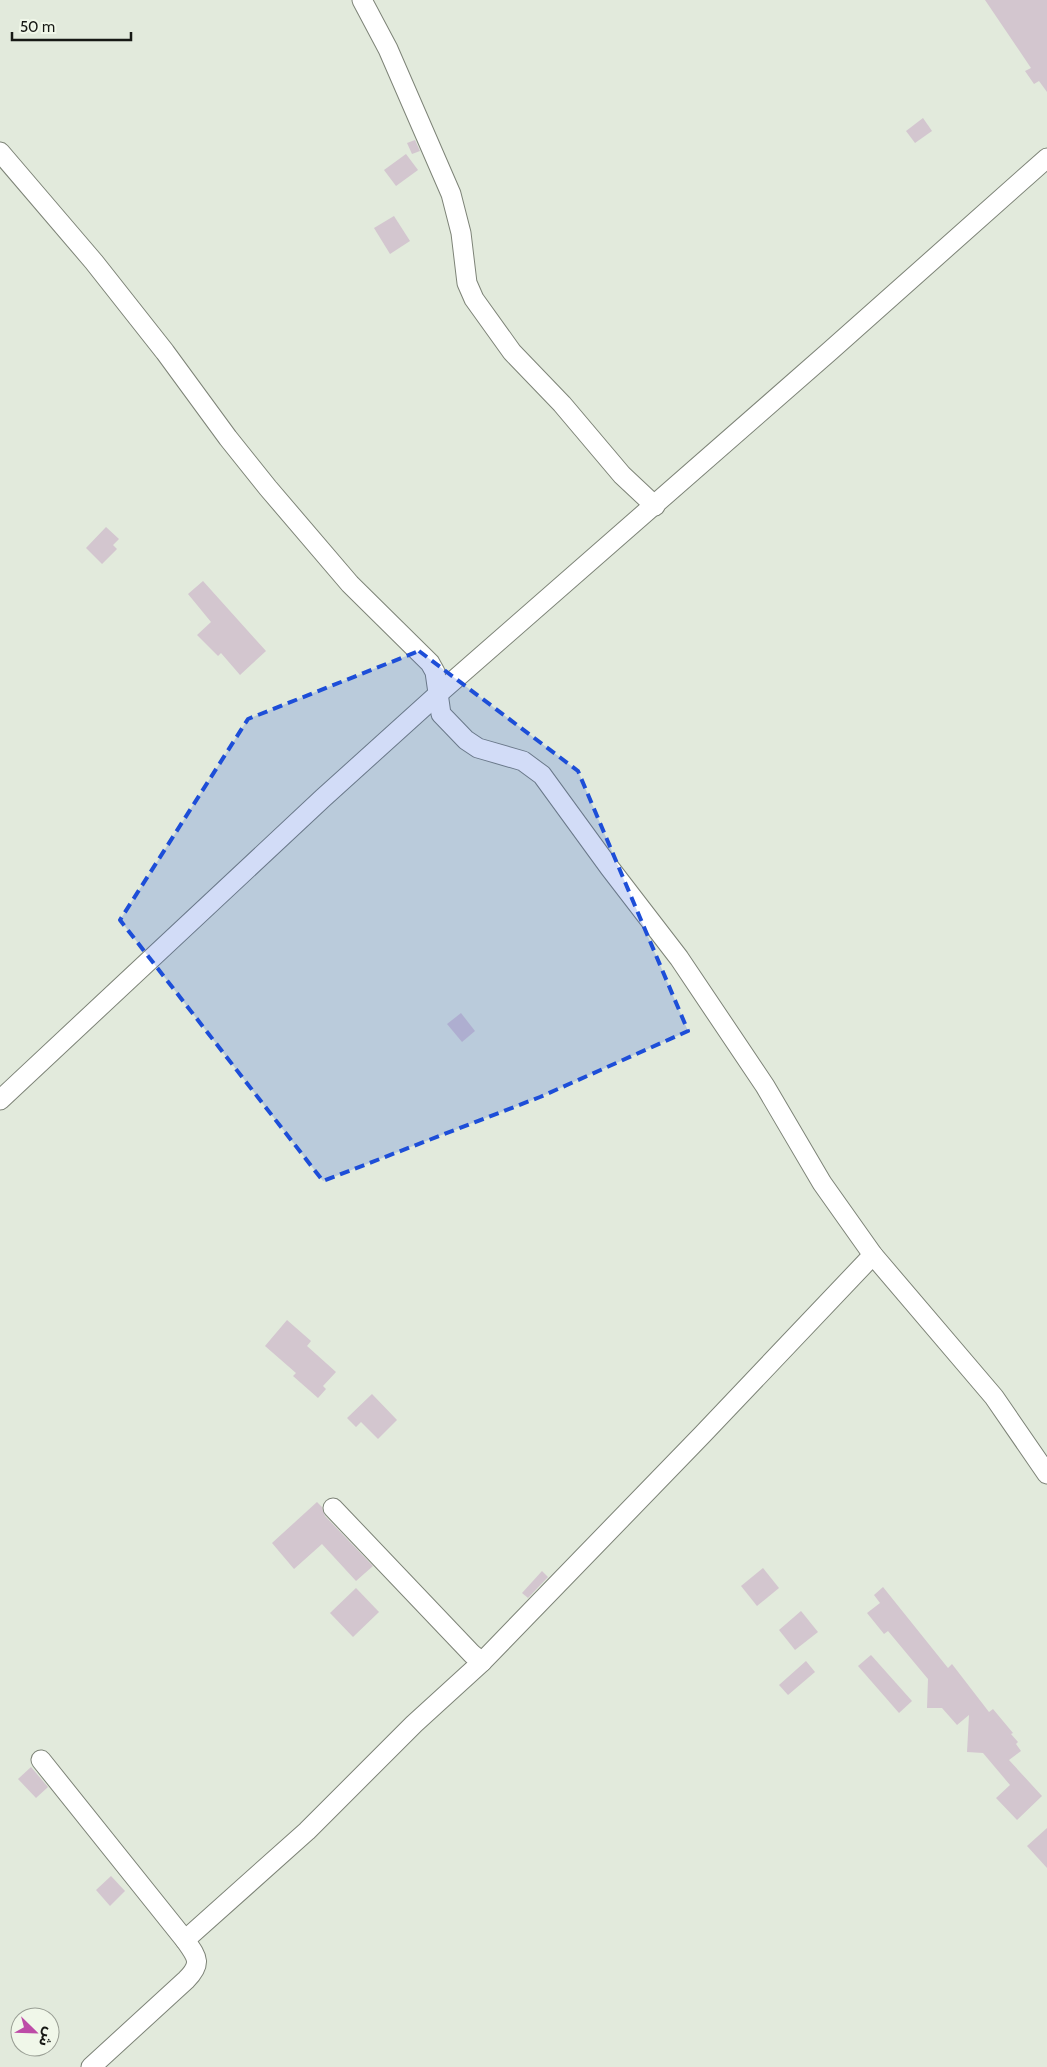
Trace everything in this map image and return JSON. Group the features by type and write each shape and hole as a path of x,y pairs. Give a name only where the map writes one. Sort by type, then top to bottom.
{"street":[{"path":"362,0 388,49 450,194 461,233 467,283 474,299 512,352 562,404 622,475 654,506"},
{"path":"0,152 94,262 166,352 268,488 350,584 430,663 435,672 441,714 466,740 484,751 523,760 542,775 679,958 765,1086 822,1183 873,1255 994,1397 1047,1474"},
{"path":"0,1100 323,798 437,695 654,506 1047,158"},
{"path":"185,1940 307,1831 414,1724 482,1662 873,1255"},
{"path":"333,1508 472,1654 482,1662"},
{"path":"41,1760 185,1940 196,1956 197,1962 192,1974 92,2067"}],"highlighted area":[{"path":"419,651 578,771 688,1031 540,1097 323,1181 120,920 248,719"}],"building":[{"path":"985,0 1047,0 1047,92 1039,81 1034,84 1025,71 1031,68"},
{"path":"923,118 932,131 915,143 906,131"},
{"path":"415,140 420,151 412,154 407,143"},
{"path":"406,154 418,170 396,186 384,170"},
{"path":"394,216 410,241 390,254 374,228"},
{"path":"106,527 119,539 113,545 117,549 102,564 86,548"},
{"path":"203,581 266,651 240,675 221,653 218,656 197,635 211,622 188,594"},
{"path":"461,1013 475,1031 462,1042 447,1024"},
{"path":"287,1320 311,1341 307,1346 336,1372 323,1386 326,1389 318,1398 293,1376 296,1373 265,1346"},
{"path":"372,1394 397,1420 378,1439 361,1422 356,1427 347,1418"},
{"path":"317,1502 322,1507 325,1516 373,1566 356,1581 322,1544 294,1569 272,1543"},
{"path":"763,1568 779,1588 757,1606 741,1586"},
{"path":"542,1571 548,1577 528,1598 522,1593"},
{"path":"883,1587 948,1668 952,1664 989,1712 993,1709 1013,1733 1011,1734 1018,1742 1016,1744 1021,1751 1009,1760 1042,1796 1017,1820 996,1798 1010,1785 983,1753 967,1752 969,1715 957,1725 942,1708 927,1708 928,1679 888,1631 884,1634 867,1613 880,1603 874,1595"},
{"path":"356,1588 379,1612 353,1637 330,1613"},
{"path":"801,1611 818,1632 795,1650 779,1630"},
{"path":"871,1655 912,1701 899,1713 858,1666"},
{"path":"806,1661 815,1672 788,1695 779,1685"},
{"path":"31,1767 48,1787 36,1798 18,1779"},
{"path":"1047,1828 1047,1868 1027,1846"},
{"path":"111,1876 125,1891 110,1906 96,1890"}]}
